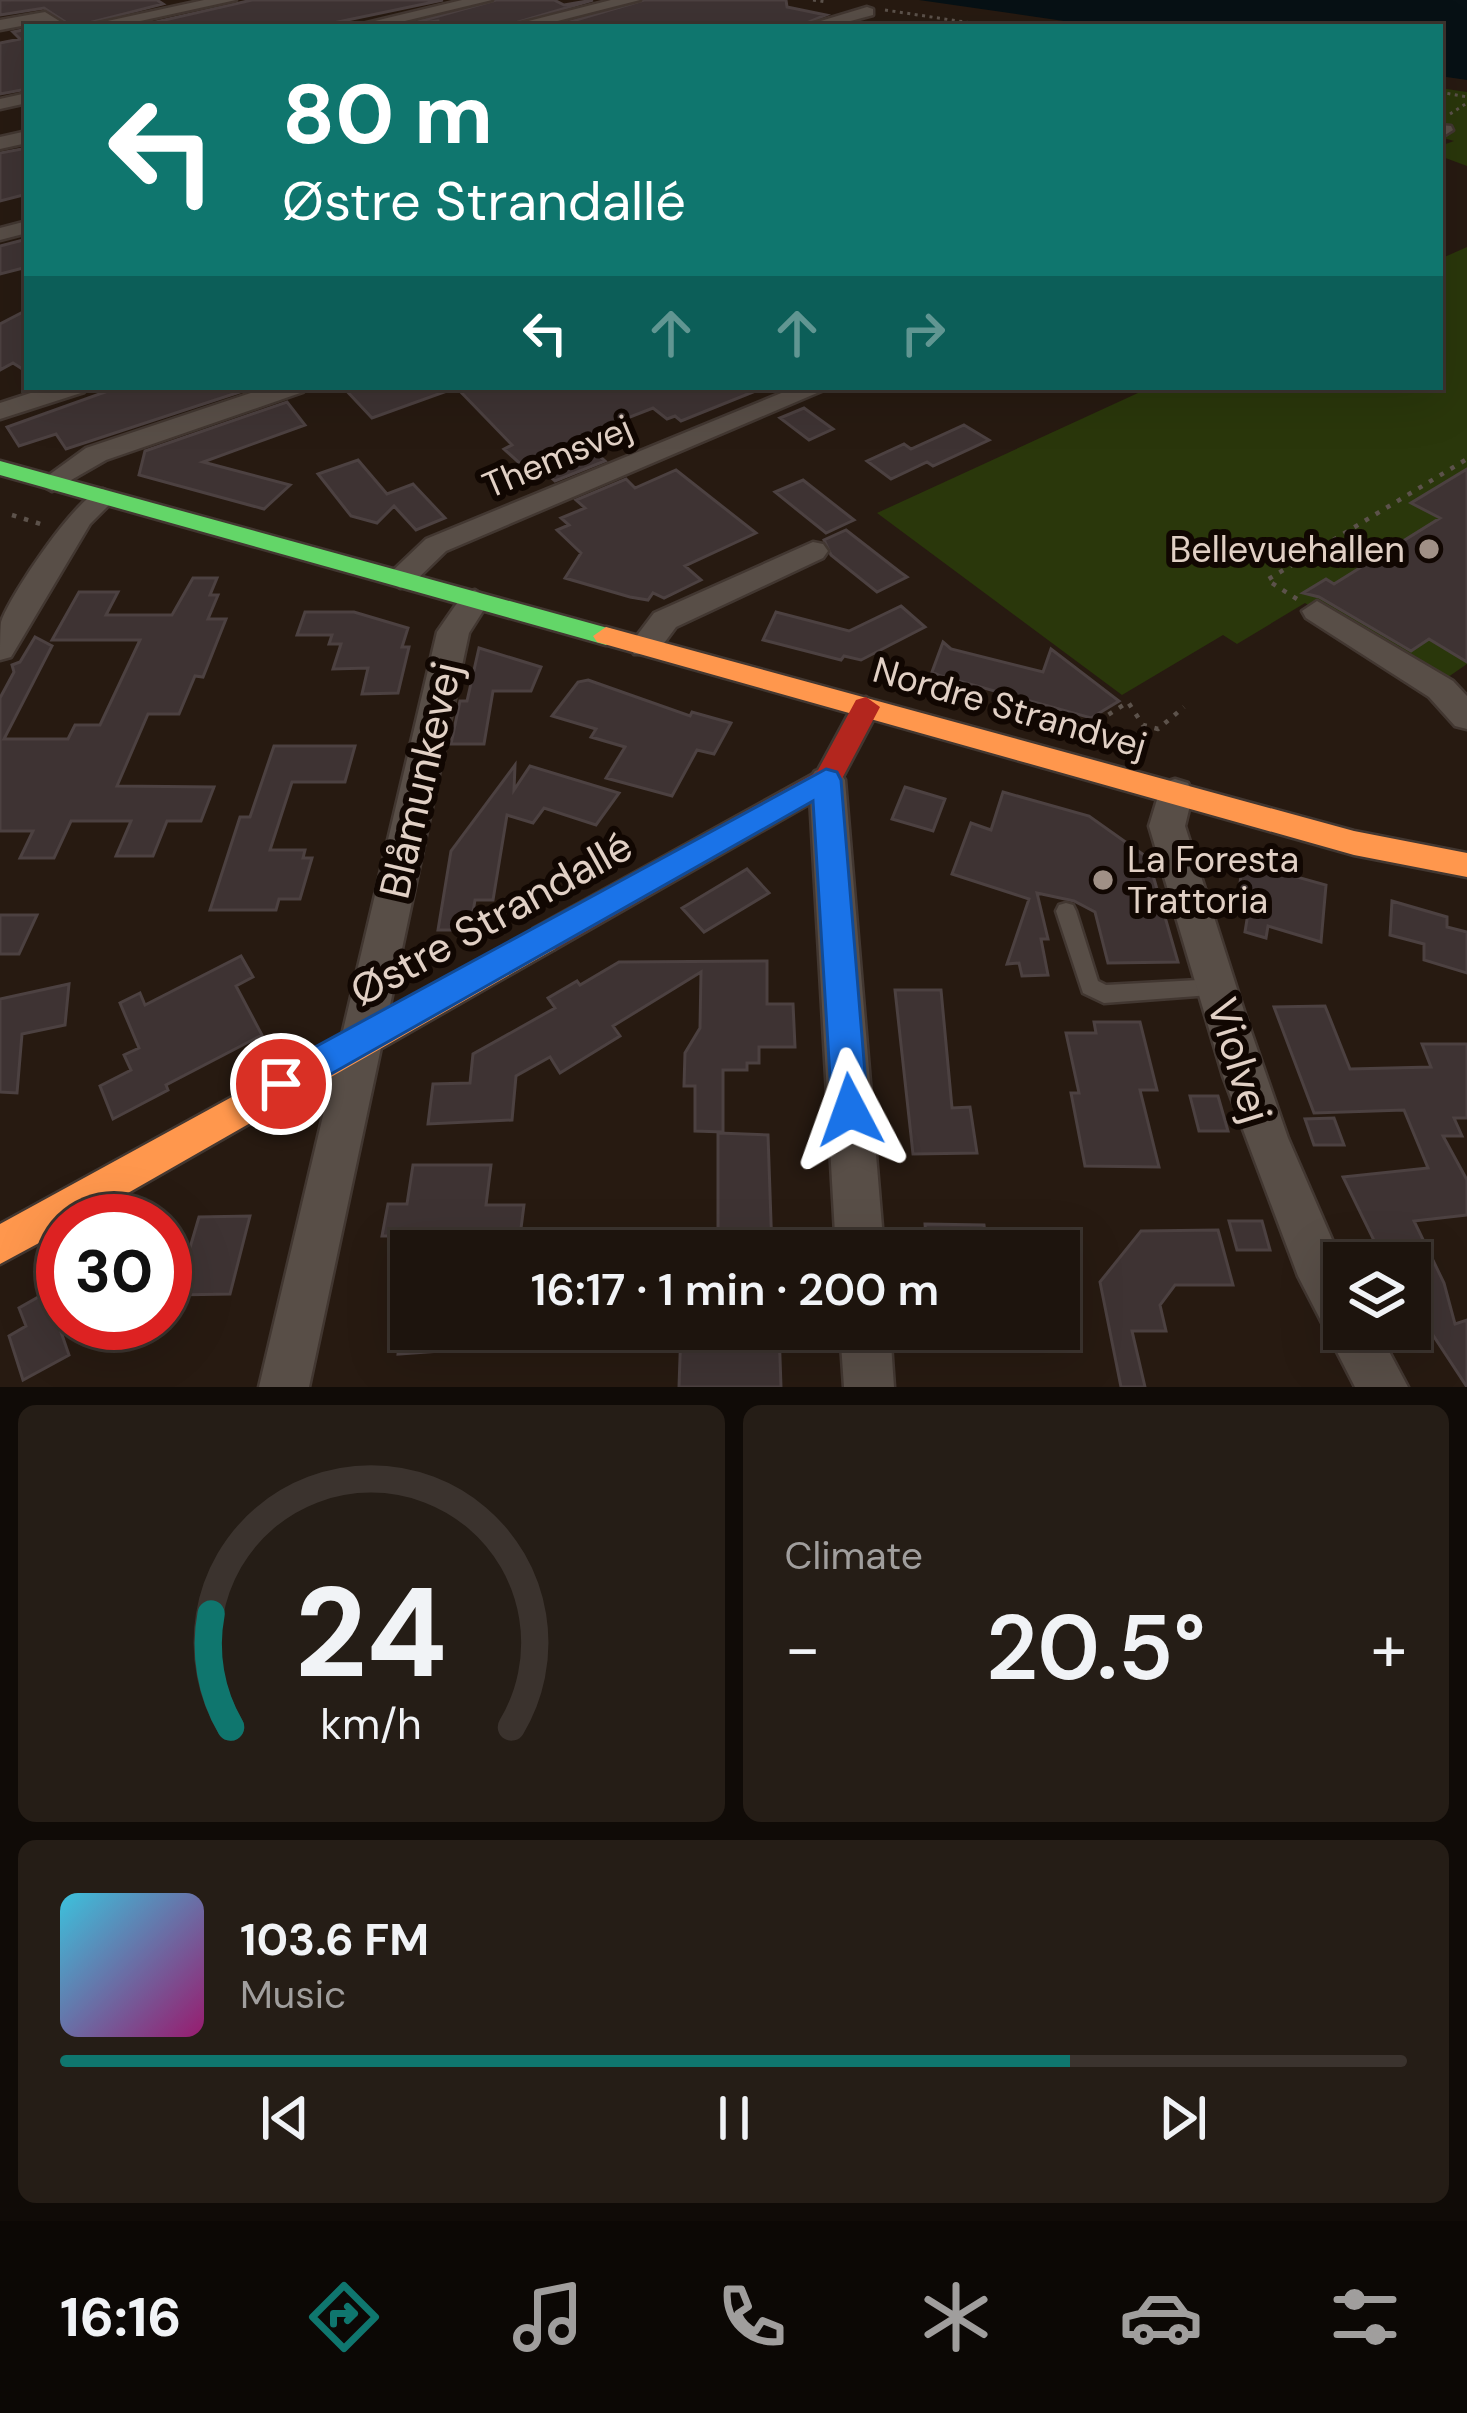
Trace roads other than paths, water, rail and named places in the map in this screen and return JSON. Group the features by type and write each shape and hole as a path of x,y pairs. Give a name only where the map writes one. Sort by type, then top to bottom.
{"street":[{"path":"104,24 228,0"},
{"path":"372,24 484,0"},
{"path":"526,24 632,0"},
{"path":"819,24 871,10"},
{"path":"0,25 46,17 56,24"},
{"path":"0,411 66,390"},
{"path":"52,483 86,458 285,390"},
{"name":"Themsvej","path":"400,578 436,545 811,390"},
{"name":"Nordre Strandvej","path":"0,468 1354,843 1467,866"},
{"path":"0,649 69,533 103,497"},
{"path":"645,646 665,620 813,551"},
{"name":"Blåmunkevej","path":"284,1387 453,632 475,600"},
{"path":"1317,611 1441,689 1467,717"},
{"path":"858,1230 826,780 842,761 866,707"},
{"name":"Østre Strandallé","path":"0,1245 826,780"},
{"name":"Violvej","path":"1175,793 1167,826 1273,1165 1323,1279"},
{"name":"Nordre Strandvej","path":"1354,843 1467,884"},
{"path":"866,1350 869,1387"},
{"path":"1362,1350 1383,1387"}],"lane":[{"path":"1066,911 1090,987 1104,994 1218,988"}],"place":[{"name":"Bellevuehallen","path":"1429,549"},
{"name":"La Foresta Trattoria","path":"1103,880"}]}
